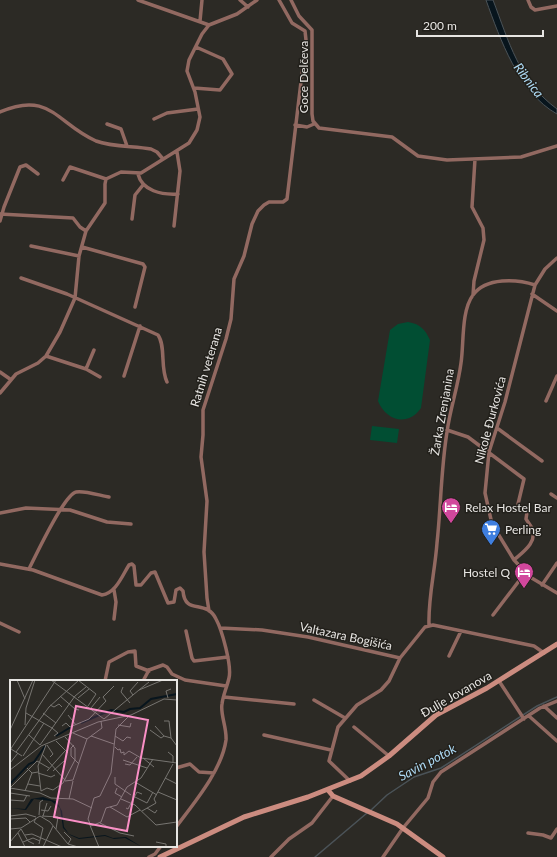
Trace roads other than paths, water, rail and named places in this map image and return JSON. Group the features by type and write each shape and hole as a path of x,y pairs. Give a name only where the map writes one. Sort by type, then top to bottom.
{"street":[{"path":"138,0 209,25"},
{"path":"200,21 202,0"},
{"path":"240,0 248,7"},
{"path":"63,180 70,167 106,179 121,172 138,174 177,152 189,143 199,125 194,88 187,71 187,66 196,47 209,25 237,14 257,0"},
{"name":"Ratnih veterana","path":"177,826 220,763 226,740 226,726 221,707 229,678 228,657 220,628 214,615 209,611 207,598 204,552 207,501 201,457 203,410 226,339 232,315 234,279 244,256 252,224 258,211 264,205 269,202 283,202 287,199 306,36 305,31 292,23 279,0"},
{"name":"Goce Delčeva","path":"291,0 299,16 312,30 312,114 314,124 323,129 392,137 413,153 422,157 447,160 521,157 557,146"},
{"path":"528,0 532,9 557,6"},
{"path":"194,88 220,90 232,74 223,59 196,47"},
{"path":"0,112 22,105 41,106 47,108 94,140 154,150 163,159"},
{"path":"154,119 167,113 198,109"},
{"path":"107,124 121,129 128,146"},
{"path":"295,125 307,127 314,124"},
{"path":"174,226 180,171 177,152"},
{"name":"Žarka Zrenjanina","path":"428,625 447,430 461,363 466,313 473,295 474,281 484,240 482,228 473,211 471,203 475,159"},
{"path":"0,221 20,167 26,166 38,174"},
{"path":"138,174 143,186 157,192 178,194"},
{"path":"0,393 10,379 16,374 38,363 46,356 60,332 75,298 79,256 86,231 105,203 106,179"},
{"path":"132,219 135,195 143,186"},
{"path":"1,215 70,218 74,219 80,227 86,231"},
{"path":"31,246 79,256"},
{"path":"82,247 143,264 145,268 135,307"},
{"name":"Nikole Đurkovića","path":"557,258 545,269 535,285 532,294 490,452 485,486 489,512 495,529 514,560 525,573 557,593"},
{"path":"21,278 75,298 158,335 160,338 162,367 167,382"},
{"path":"473,295 483,287 497,283 519,281 535,285"},
{"path":"532,294 557,311"},
{"path":"124,376 140,326"},
{"path":"86,369 94,350"},
{"path":"46,356 86,369 100,377"},
{"path":"0,372 10,379"},
{"path":"546,401 557,376"},
{"path":"497,428 542,461"},
{"path":"447,430 464,435 490,452 524,479 518,504 527,512 527,521 531,526 533,534 529,546 514,560"},
{"path":"29,569 66,500 76,492 109,498"},
{"path":"551,494 557,498"},
{"path":"0,513 26,508 60,511 70,510 107,522 131,524"},
{"path":"542,585 557,563"},
{"path":"0,564 29,569 100,594 107,594 114,590 129,565 132,564 134,566 136,585 141,585 154,571 157,574 168,603 174,602 176,590 180,588 186,603 209,611"},
{"path":"493,616 525,573"},
{"path":"114,590 116,602 114,619"},
{"path":"0,623 19,632"},
{"path":"428,625 534,646 544,653"},
{"name":"Valtazara Bogišića","path":"220,628 262,630 308,638 400,658 422,629 428,625"},
{"path":"186,631 194,661 228,657"},
{"path":"449,656 461,631"},
{"name":"Đulje Jovanova","path":"160,857 244,817 328,790 350,781 370,770 389,756 430,719 499,681 557,644"},
{"path":"105,680 109,663 128,652 135,651 136,666 149,671"},
{"path":"350,781 329,761 336,731 357,705 381,690 389,682 400,658"},
{"path":"143,680 149,671 163,665 167,667 172,674 185,680 226,686"},
{"path":"499,681 523,717"},
{"path":"224,697 294,704"},
{"path":"314,700 345,718"},
{"path":"383,857 403,828 428,798 433,782 441,772 523,717 529,716 544,706 557,701"},
{"path":"544,706 557,718"},
{"path":"529,716 557,741"},
{"path":"354,727 389,756"},
{"path":"264,735 332,750"},
{"path":"177,768 190,764 199,772 214,773"},
{"path":"328,790 333,796 374,813 403,828 443,857"},
{"path":"271,857 289,839 312,823 333,796"},
{"path":"528,833 543,835 551,838 557,829"},
{"path":"149,857 155,854 160,847"}],"waterway":[{"name":"Savin potok","path":"370,811 387,795 414,777 441,768 537,706 557,697"},
{"name":"Savin potok","path":"315,857 367,813"}],"place":[{"name":"Relax Hostel Bar","path":"451,524"},
{"name":"Perling","path":"491,546"},
{"name":"Hostel Q","path":"524,589"}],"water label":[{"name":"Ribnica","path":"529,80"}]}
